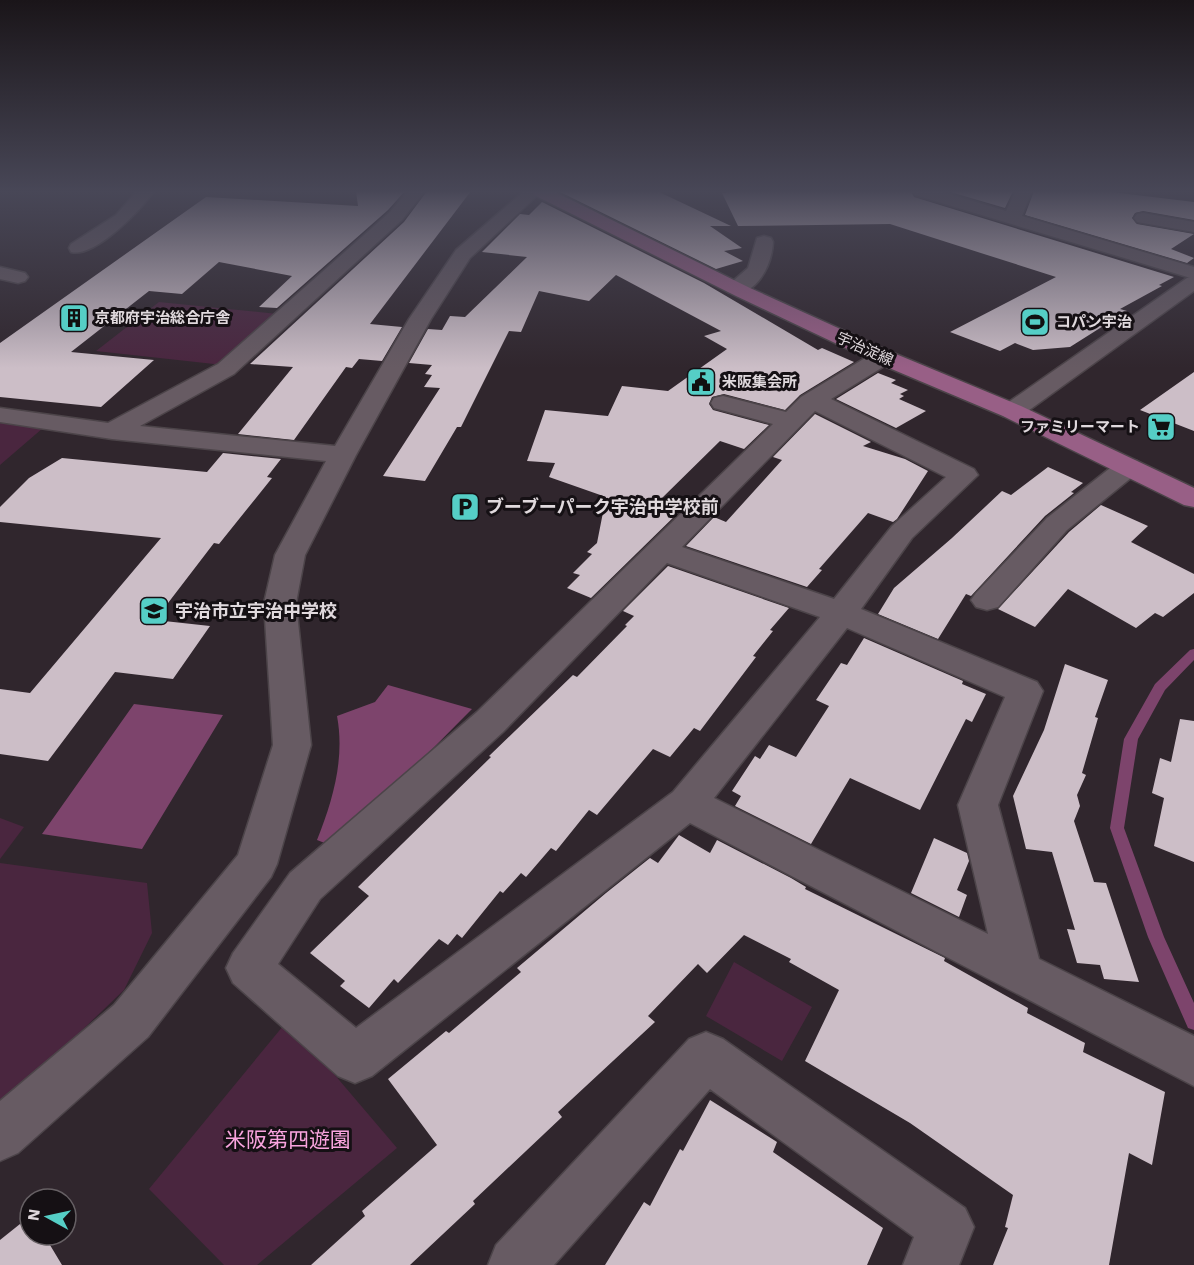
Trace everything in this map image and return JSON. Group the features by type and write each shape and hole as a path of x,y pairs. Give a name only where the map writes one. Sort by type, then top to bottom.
{"main road":[{"name":"宇治淀線","path":"659,250 883,357 1012,411 1194,499"}],"street":[{"path":"112,431 226,369 358,250"},
{"path":"0,1134 132,1021 256,864 292,745 280,603 290,555 343,455 420,319 467,250"},
{"path":"735,288 750,280 758,270 763,250"},
{"path":"1118,250 1194,273"},
{"path":"1012,411 1194,282"},
{"path":"723,403 802,410 964,475 902,532 841,613 687,803 355,1059 249,968 305,886 490,722 802,410 883,357"},
{"path":"0,415 112,431 343,455"},
{"path":"987,600 1057,524 1128,467"},
{"path":"661,550 841,613 1025,691 978,805 1020,972"},
{"path":"687,803 1194,1062"},
{"path":"516,1265 706,1056 946,1227 931,1265"}],"green space":[{"path":"159,302 278,314 223,365 96,351"},
{"path":"0,422 43,428 0,465"},
{"path":"0,818 24,827 0,859"},
{"path":"0,863 147,883 152,933 124,990 29,1081 0,1104"},
{"path":"734,962 812,1007 782,1061 706,1016"},
{"name":"米阪第四遊園","path":"288,1020 397,1148 257,1265 224,1265 149,1189"}],"shaded area":[{"path":"388,685 472,709 335,847 317,840 336,779 340,747 337,716 375,702"},
{"path":"134,704 223,715 142,849 42,834"}],"building":[{"name":"京都府宇治総合庁舎","path":"131,250 343,250 277,308 259,307 292,276 219,262 182,294 149,291 71,352 154,360 101,407 0,397 0,343"},
{"path":"374,250 426,250 370,324 402,327 382,361 359,359 352,368 346,367 294,440 238,434 293,367 250,364"},
{"path":"484,250 638,250 704,283 818,350 822,348 854,362 800,395 785,410 724,394 712,397 709,404 713,410 769,425 744,449 720,441 661,499 684,507 591,598 567,588 580,575 573,573 592,554 587,552 597,543 606,497 549,477 555,463 527,461 545,410 608,416 622,386 668,391 727,349 704,336 721,331 616,275 589,301 539,291 521,332 509,331 461,427 457,427 425,481 383,476 440,388 424,387 432,375 425,374 432,365 409,363 428,329 442,330 450,316 465,317 527,257 482,252"},
{"path":"678,250 730,250 724,251 743,261 716,269"},
{"path":"972,250 1086,250 1174,277 1120,309 1127,311 1070,347 1033,350 1015,343 1000,351 950,332 1056,277"},
{"path":"1143,250 1174,250 1194,258 1187,263"},
{"path":"1194,372 1194,431 1140,410"},
{"path":"878,373 896,380 891,383 908,390 900,394 904,396 899,399 926,411 896,428 836,399"},
{"path":"815,414 871,442 863,446 905,459 928,471 897,519 893,522 868,513 819,569 822,570 807,587 686,546 714,517 726,522 782,460 773,457"},
{"path":"223,453 281,459 267,477 272,478 219,544 214,543 155,620 210,626 173,679 115,672 48,761 0,754 0,689 30,693 161,538 0,522 0,507 29,478 62,458 207,472"},
{"path":"1048,467 1083,483 1045,516 971,596 966,594 938,639 878,614 894,588 1002,491 1011,495"},
{"path":"1101,505 1148,526 1131,542 1194,574 1194,593 1163,617 1155,613 1136,628 1068,589 1035,627 998,609 1069,532"},
{"path":"668,566 789,608 770,630 773,631 753,656 756,657 700,731 694,728 670,757 653,749 597,815 589,810 556,851 551,848 526,877 521,873 503,893 500,891 462,938 457,934 448,945 439,939 398,983 394,979 369,1008 340,986 345,981 310,953 369,896 358,887 491,757 489,756 573,675 577,677 627,626 625,625 634,616 623,611"},
{"path":"864,638 963,681 962,684 986,694 972,722 966,719 920,810 850,778 811,844 735,806 741,796 732,791 755,756 760,759 769,745 796,757 829,706 816,700 841,663 847,665"},
{"path":"1065,664 1108,680 1095,717 1098,718 1082,773 1086,775 1077,795 1080,806 1074,821 1094,882 1106,883 1139,982 1104,979 1100,965 1077,963 1067,929 1075,930 1052,852 1026,849 1013,796 1044,730"},
{"path":"1180,719 1194,721 1194,862 1154,846 1164,798 1152,793 1160,758 1171,762"},
{"path":"679,835 710,853 717,840 791,878 806,887 805,889 945,958 944,961 1028,1008 1027,1013 1085,1043 1083,1052 1165,1092 1152,1165 1129,1153 1109,1265 993,1265 1008,1228 1005,1227 1013,1195 910,1123 805,1061 839,990 789,962 791,959 744,935 707,973 698,964 648,1016 655,1022 558,1112 562,1117 473,1201 475,1204 410,1265 311,1265 365,1216 362,1211 437,1145 388,1079 446,1031 449,1033 521,972 517,968 606,893 650,858 658,863"},
{"path":"934,838 967,853 969,861 957,890 967,895 959,917 911,893"},
{"path":"710,1100 777,1142 773,1152 883,1228 867,1265 605,1265 644,1202 650,1206 680,1149 683,1151"},
{"path":"18,1226 18,1247 51,1247 62,1265 0,1265 0,1240"}],"waterway":[{"path":"1194,653 1160,687 1131,739 1117,828 1156,937 1194,1022"}],"place":[{"name":"京都府宇治総合庁舎","path":"74,318"},
{"name":"コパン宇治","path":"1035,322"},
{"name":"米阪集会所","path":"701,382"},
{"name":"ファミリーマート","path":"1161,427"},
{"name":"ブーブーパーク宇治中学校前","path":"465,507"},
{"name":"宇治市立宇治中学校","path":"154,611"}]}
